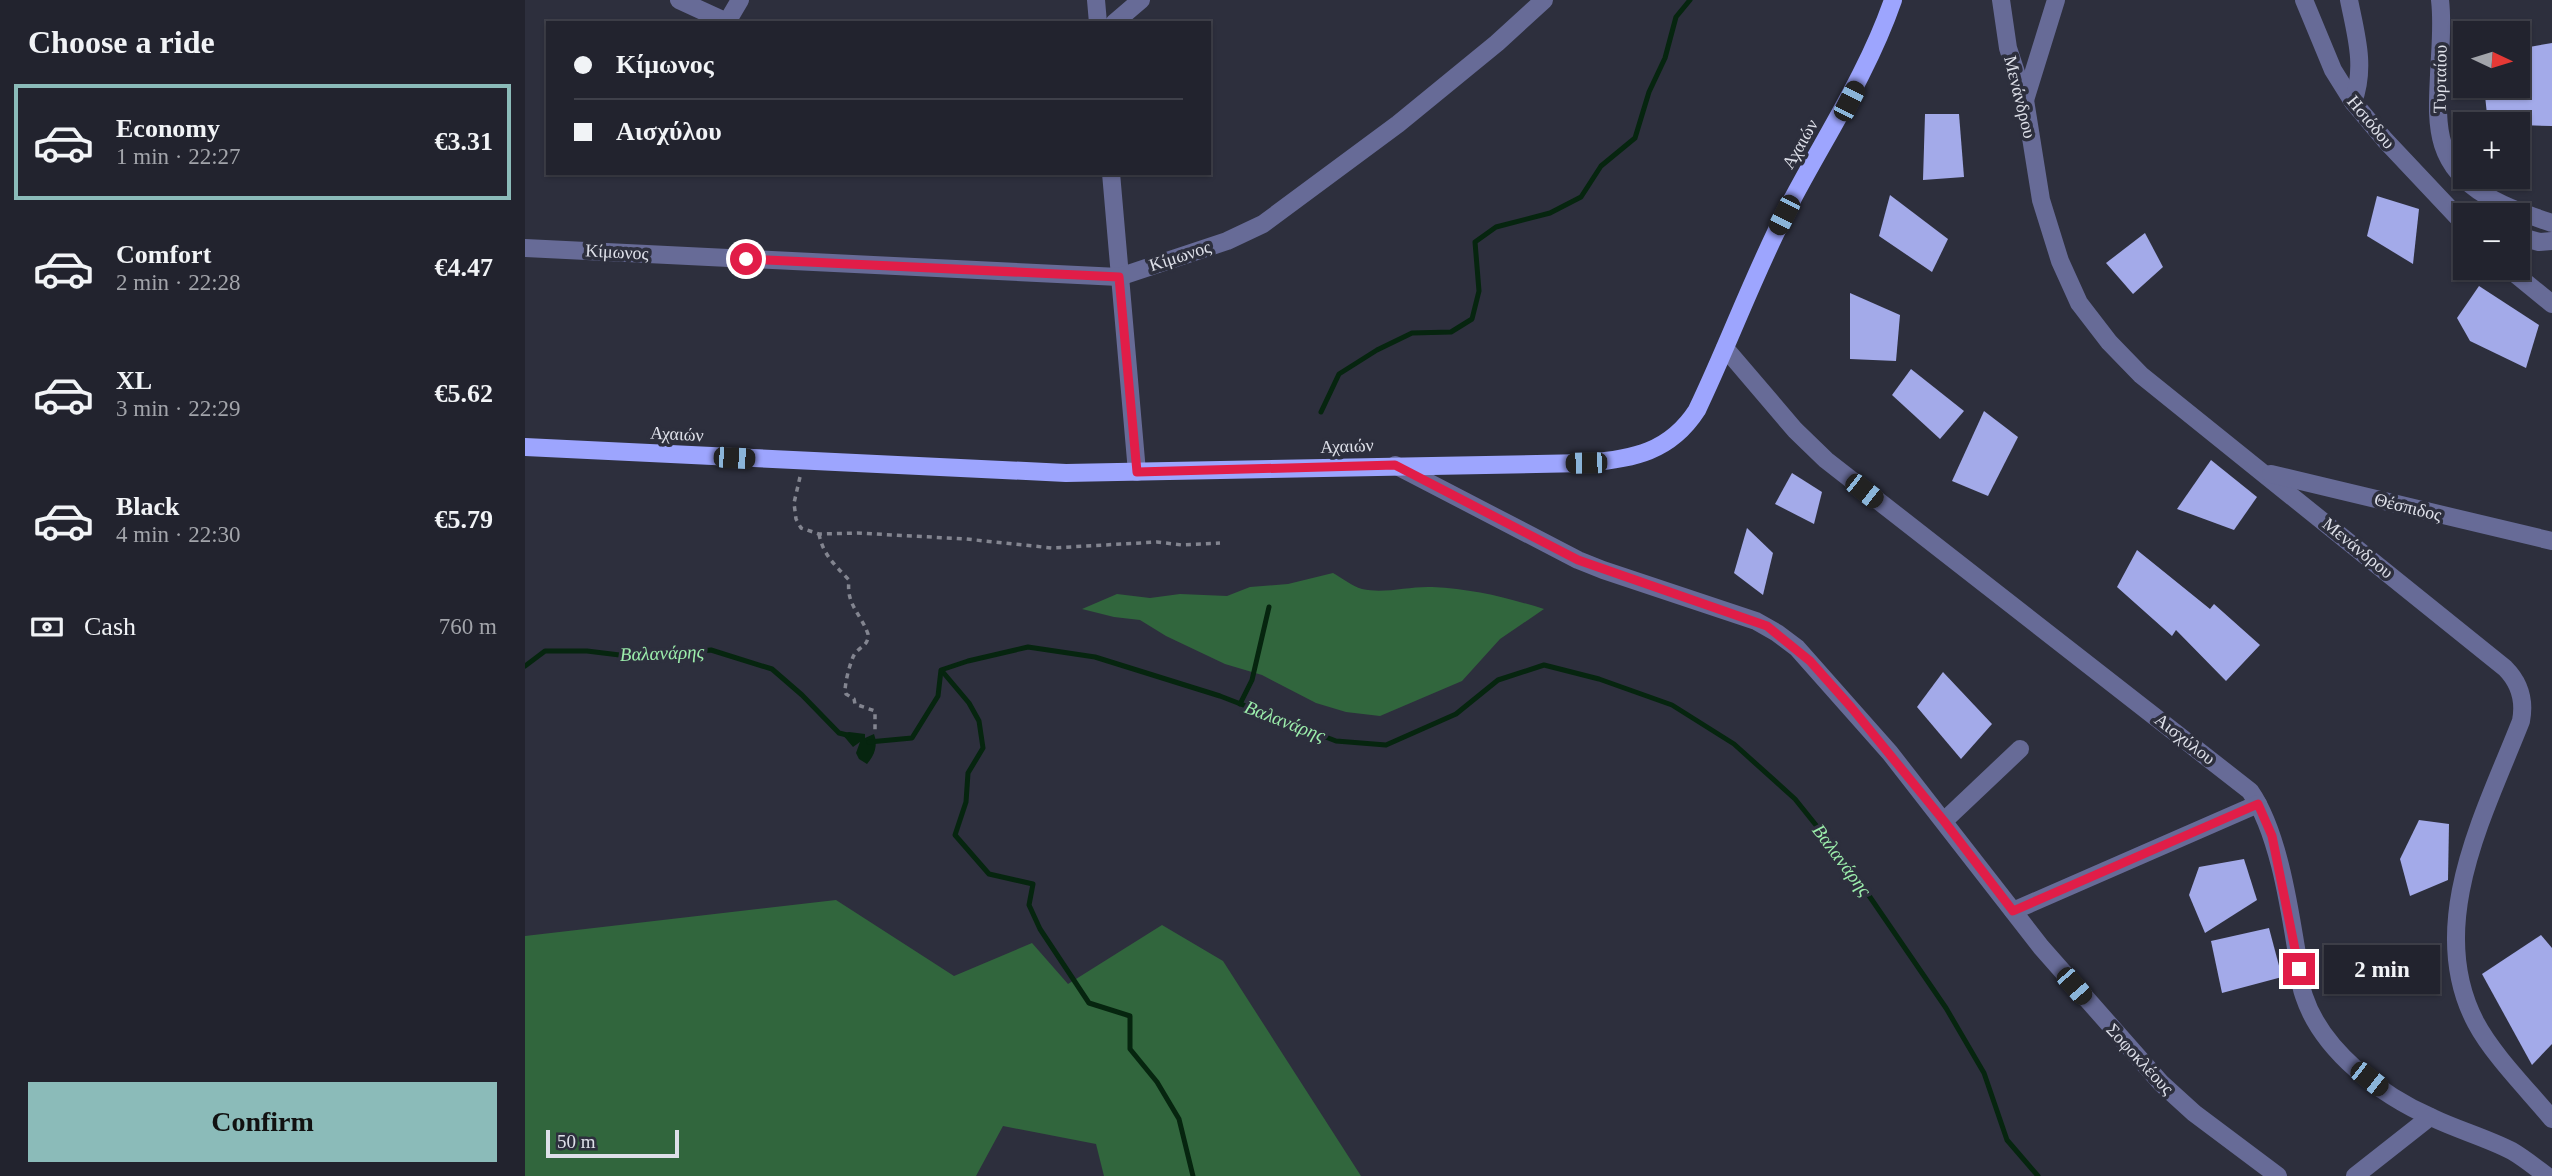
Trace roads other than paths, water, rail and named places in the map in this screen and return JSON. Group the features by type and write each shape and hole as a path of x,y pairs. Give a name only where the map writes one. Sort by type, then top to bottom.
{"main road":[{"name":"Αχαιών","path":"525,447 1053,472 1586,463 1621,460 1671,440 1692,419 1768,248 1870,58 1893,0"}],"street":[{"path":"679,0 726,21"},
{"path":"729,21 740,0"},
{"path":"1096,0 1098,21"},
{"path":"1116,21 1141,0"},
{"name":"Κίμωνος","path":"525,248 1119,277 1227,241 1263,224 1398,124 1505,36 1544,0"},
{"name":"Μενάνδρου","path":"2001,0 2008,48 2025,100 2045,219 2078,303 2109,342 2141,375 2505,668 2517,682 2523,705 2521,721 2469,858 2459,905 2458,963 2465,995 2477,1025 2552,1119"},
{"path":"2025,100 2056,0"},
{"name":"Ησιόδου","path":"2304,0 2333,70 2353,102 2385,140 2453,211"},
{"path":"2349,0 2361,62 2359,86 2353,102"},
{"name":"Τυρταίου","path":"2440,0 2439,121 2448,156 2466,180 2490,198 2514,210 2552,223"},
{"path":"1111,175 1137,472"},
{"path":"2530,239 2552,241"},
{"path":"2523,280 2552,304"},
{"name":"Αισχύλου","path":"1725,348 1795,430 1826,460 2250,791 2272,836 2303,993 2311,1013 2338,1051 2396,1098 2430,1117 2510,1150 2547,1176"},
{"name":"Σοφοκλέους","path":"1395,465 1578,560 1745,616 1777,633 1810,661 1851,707 2013,911 2108,1025 2172,1094 2278,1176"},
{"name":"Θέσπιδος","path":"2264,472 2552,541"},
{"path":"1944,821 2020,749"},
{"path":"2013,911 2258,804"},
{"path":"2355,1176 2430,1117"}],"waterway":[{"path":"1321,412 1339,374 1377,350 1412,333 1451,332 1472,319 1479,291 1475,242 1496,227 1550,213 1581,197 1601,166 1635,138 1649,92 1665,58 1676,17 1690,0"},
{"path":"1240,704 1252,680 1269,607"},
{"name":"Βαλανάρης","path":"869,742 912,738 938,696 941,670 1028,647 1095,657 1220,696 1336,741 1386,745 1456,714 1498,680 1544,665 1599,679 1672,705 1734,744 1795,799 1848,865 1946,1008 1984,1073 2007,1140 2038,1176"},
{"name":"Βαλανάρης","path":"525,666 545,651 587,651 644,658 711,650 772,669 839,733 847,735"},
{"path":"942,671 969,703 979,721 983,748 968,773 966,802 955,835 989,874 1033,884 1029,905 1040,929 1089,1003 1130,1016 1130,1049 1157,1082 1179,1119 1193,1176"}]}
